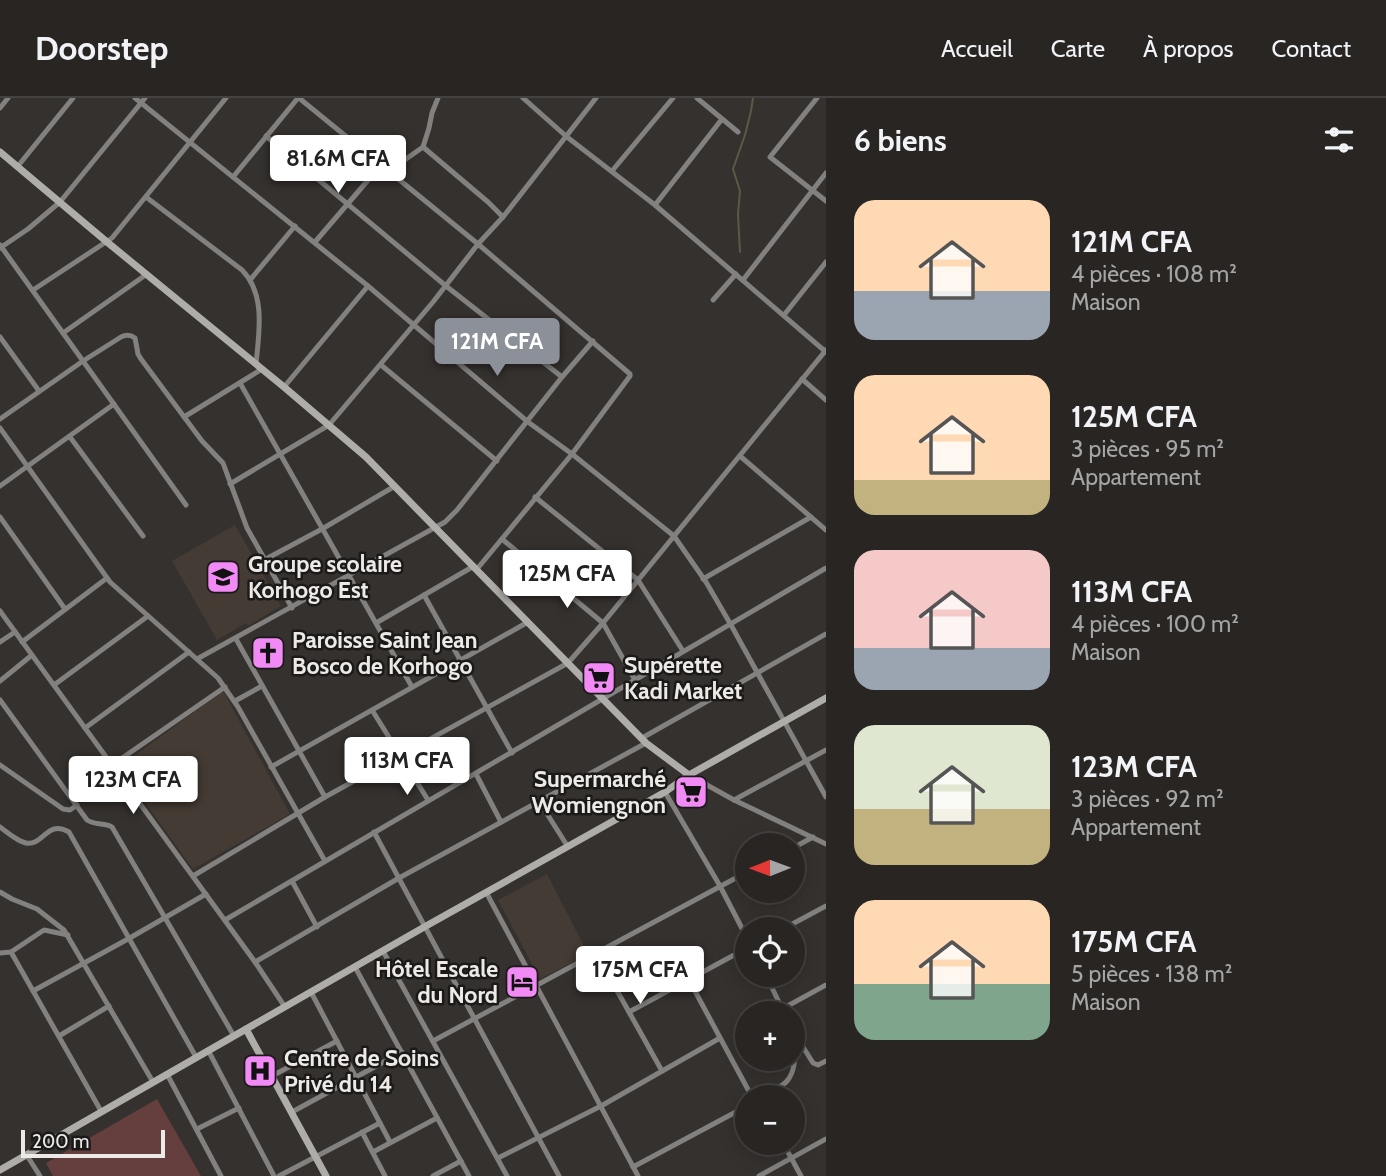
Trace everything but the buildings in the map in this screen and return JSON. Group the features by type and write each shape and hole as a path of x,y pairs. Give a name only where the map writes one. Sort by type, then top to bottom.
{"street":[{"path":"0,108 8,98"},
{"path":"18,166 73,98"},
{"path":"135,98 143,101 315,242 528,422 674,536 731,625 826,797"},
{"path":"33,290 118,232 226,98"},
{"path":"233,177 299,98 478,244 628,370 630,376 572,454 502,539 475,567 376,623"},
{"path":"389,171 423,147 438,98"},
{"path":"193,876 325,797 568,663 826,351 655,205 567,137 523,98"},
{"path":"230,484 329,425 503,217 596,98"},
{"path":"612,171 673,98"},
{"path":"697,98 738,132"},
{"path":"817,98 770,157 826,201"},
{"path":"143,101 60,202 1,247 186,505"},
{"path":"655,205 722,119"},
{"path":"266,136 446,286 562,377"},
{"path":"423,147 503,217"},
{"path":"0,152 366,457 644,741 689,775 826,844"},
{"path":"315,242 381,165"},
{"path":"743,280 826,173"},
{"path":"146,197 242,270 256,294 259,366 240,383 184,416"},
{"path":"250,280 295,226"},
{"path":"784,316 826,262"},
{"path":"63,333 147,274"},
{"path":"713,300 736,274"},
{"path":"284,387 368,286"},
{"path":"0,419 121,337 132,336 137,342 141,359 202,441 223,463 247,528 292,608"},
{"path":"0,337 39,391"},
{"path":"197,659 445,522 593,341"},
{"path":"380,365 497,461"},
{"path":"802,379 826,400"},
{"path":"240,383 412,687"},
{"path":"0,486 114,404"},
{"path":"0,428 114,587 190,652 225,687 325,861"},
{"path":"70,437 143,536"},
{"path":"740,456 826,530"},
{"path":"264,560 396,486"},
{"path":"535,497 638,580 683,650"},
{"path":"0,517 65,609"},
{"path":"704,579 811,517"},
{"path":"502,539 603,623 635,680"},
{"path":"225,920 826,568"},
{"path":"22,642 107,578"},
{"path":"424,595 512,752"},
{"path":"0,611 225,920 285,1007"},
{"path":"54,685 148,616"},
{"path":"271,767 528,622"},
{"path":"0,642 15,632"},
{"path":"255,962 644,741 826,634"},
{"path":"236,639 325,797"},
{"path":"85,728 190,652"},
{"path":"0,681 32,655"},
{"path":"234,701 262,686"},
{"path":"112,765 225,687"},
{"path":"0,1170 826,698"},
{"path":"0,700 87,820 92,824 112,827 234,1036"},
{"path":"372,710 428,800"},
{"path":"734,800 826,750"},
{"path":"0,765 63,809 70,810 77,806"},
{"path":"476,774 501,822"},
{"path":"665,792 736,917"},
{"path":"539,801 568,847"},
{"path":"0,827 22,842 28,843 34,842 52,829 69,832 196,1058"},
{"path":"374,832 559,1176"},
{"path":"805,841 813,837"},
{"path":"433,1041 735,878"},
{"path":"292,881 317,927"},
{"path":"486,892 638,1176"},
{"path":"0,902 2,894 37,909 60,925 85,963 153,1082"},
{"path":"33,990 206,894"},
{"path":"805,917 826,906"},
{"path":"0,953 11,951 44,930 68,935"},
{"path":"11,951 101,1111"},
{"path":"383,951 507,1176"},
{"path":"596,953 662,1071"},
{"path":"629,1012 735,955"},
{"path":"355,967 469,1176"},
{"path":"689,980 745,1085"},
{"path":"800,1001 826,985"},
{"path":"311,992 390,1142"},
{"path":"59,1036 108,1006"},
{"path":"246,1029 326,1176"},
{"path":"498,1158 600,1106 720,1038"},
{"path":"272,1076 337,1041"},
{"path":"208,1050 277,1176 380,1123"},
{"path":"805,1050 813,1063 818,1065 826,1061"},
{"path":"292,1112 402,1052"},
{"path":"783,1085 792,1071"},
{"path":"167,1074 221,1176"},
{"path":"197,1129 239,1108"},
{"path":"633,1167 735,1112"},
{"path":"373,1152 437,1118"},
{"path":"362,1132 385,1176"},
{"path":"759,1176 826,1139"},
{"path":"26,1154 40,1176"},
{"path":"791,1155 801,1176"},
{"path":"433,1176 461,1161"}],"shaded area":[{"name":"Groupe scolaire Korhogo Est","path":"235,525 281,606 248,626 246,623 217,640 172,561"},
{"path":"223,691 290,814 193,869 119,767"},
{"path":"547,874 588,954 540,979 498,900"},
{"path":"157,1099 201,1176 53,1176 46,1163"}],"waterway":[{"path":"740,252 740,191 733,169 745,135 753,98"}],"place":[{"name":"Groupe scolaire Korhogo Est","path":"223,577"},
{"name":"Paroisse Saint Jean Bosco de Korhogo","path":"268,653"},
{"name":"Supérette Kadi Market","path":"599,678"},
{"name":"Supermarché Womiengnon","path":"691,792"},
{"name":"Hôtel Escale du Nord","path":"522,982"},
{"name":"Centre de Soins Privé du 14","path":"260,1071"}]}
